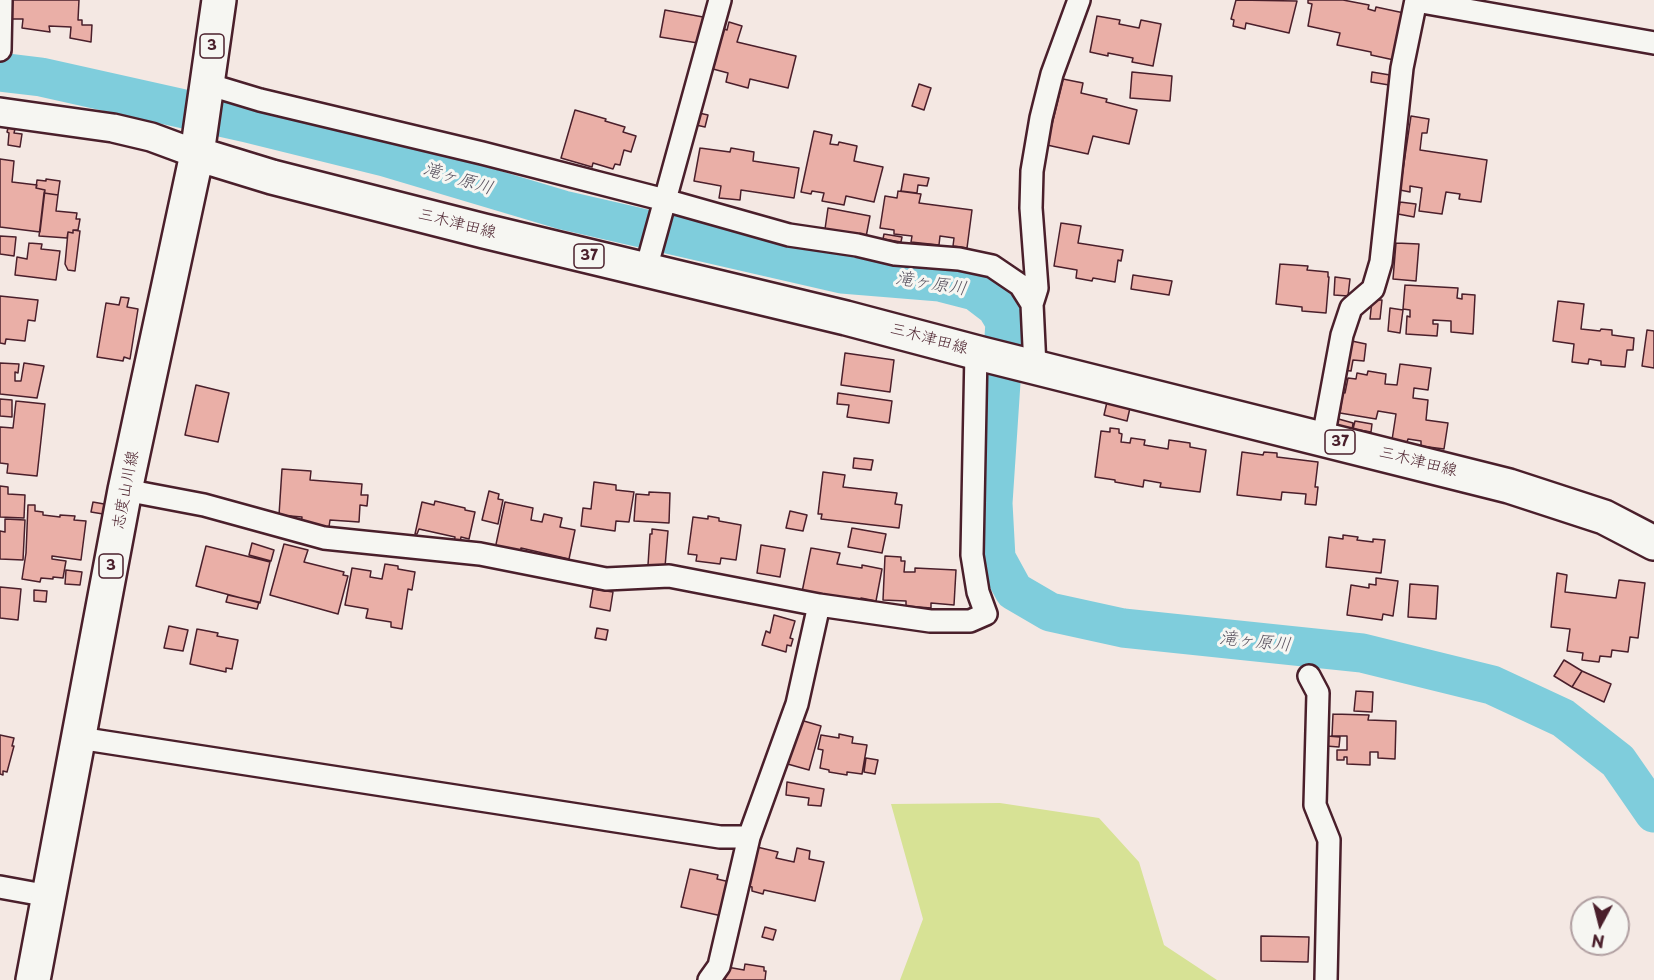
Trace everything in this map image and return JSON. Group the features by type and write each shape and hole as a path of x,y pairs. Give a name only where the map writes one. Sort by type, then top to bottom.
{"main road":[{"name":"志度山川線","path":"33,980 125,490 198,144 219,0"},
{"name":"三木津田線","path":"198,144 272,177 462,226 648,263 979,353 1509,486 1604,517 1654,543"}],"street":[{"path":"0,50 1,0"},
{"path":"648,263 720,0"},
{"path":"1027,365 1032,304 1037,288 1031,208 1032,171 1041,118 1052,75 1079,0"},
{"path":"1323,438 1341,335 1351,308 1372,289 1381,262 1402,68 1416,0 1654,43"},
{"path":"206,88 482,153 664,206 789,235 857,245 896,254 959,260 992,266 1020,285 1032,304"},
{"path":"0,112 113,128 151,137 198,144"},
{"path":"125,490 204,505 324,538 480,554 606,579 669,576 819,605 930,621 970,621 986,614 978,592 972,555 979,353"},
{"path":"709,980 719,966 749,837 797,704 819,605"},
{"path":"1309,676 1318,693 1315,805 1329,840 1326,980"},
{"path":"79,738 720,837 749,837"},
{"path":"0,887 49,896"}],"green space":[{"path":"1000,803 1099,818 1139,862 1164,945 1217,980 900,980 923,919 891,804"}],"building":[{"path":"11,0 79,0 78,20 82,20 82,25 92,25 91,42 70,38 71,27 49,26 50,32 22,28 23,19 11,19"},
{"path":"1236,0 1297,1 1289,33 1246,23 1245,29 1233,26 1234,20 1231,19"},
{"path":"1308,0 1343,0 1369,5 1368,9 1375,11 1376,7 1404,13 1394,60 1371,55 1371,52 1337,45 1340,33 1308,26 1312,4 1308,3"},
{"path":"665,10 703,17 698,43 660,37"},
{"path":"1097,16 1120,20 1119,24 1139,28 1141,20 1161,24 1153,66 1132,62 1133,58 1090,52"},
{"path":"729,22 742,26 737,42 796,56 788,88 750,79 748,88 726,82 728,73 713,69 724,29 727,30"},
{"path":"1132,72 1172,76 1170,101 1130,98"},
{"path":"1372,72 1390,75 1389,85 1371,82"},
{"path":"1063,79 1083,83 1081,93 1107,99 1106,102 1137,110 1129,144 1093,136 1088,154 1047,145"},
{"path":"919,84 931,88 924,110 912,106"},
{"path":"575,110 625,127 623,132 636,136 631,152 624,150 620,165 615,164 613,169 593,163 592,167 561,158"},
{"path":"699,113 708,115 705,127 696,125"},
{"path":"1411,116 1429,119 1427,133 1422,133 1420,150 1487,160 1481,202 1459,199 1460,194 1446,192 1442,214 1419,211 1422,188 1410,186 1410,192 1400,190"},
{"path":"8,128 15,129 14,133 22,134 20,147 8,145"},
{"path":"814,131 832,135 830,144 838,145 839,142 857,146 854,161 883,167 874,202 846,196 844,205 822,201 824,193 801,192"},
{"path":"700,148 730,152 731,148 754,152 753,161 799,168 794,198 741,190 740,200 719,198 721,186 694,181"},
{"path":"0,159 14,161 12,182 37,185 36,188 45,190 40,232 0,227"},
{"path":"904,174 929,178 927,186 918,185 917,193 901,191"},
{"path":"46,179 60,181 58,195 44,193 45,190 36,188 37,180 46,181"},
{"path":"898,191 921,194 919,203 972,210 967,248 953,246 954,238 940,236 939,245 911,242 912,236 894,234 894,230 880,228 885,196 897,198"},
{"path":"44,193 58,195 56,211 77,213 76,219 80,219 78,230 73,230 73,233 68,232 67,238 39,236"},
{"path":"1400,202 1416,204 1414,217 1398,214"},
{"path":"828,208 870,216 866,237 825,229"},
{"path":"1061,223 1081,226 1078,243 1123,250 1121,261 1118,260 1115,282 1076,278 1077,270 1054,266"},
{"path":"73,230 80,231 75,271 68,270 65,264 68,232 73,233"},
{"path":"884,234 902,237 901,242 883,239"},
{"path":"0,236 16,237 14,256 0,254"},
{"path":"29,243 42,244 41,249 60,251 56,280 15,275 17,257 27,259"},
{"path":"1396,243 1419,244 1416,281 1393,279"},
{"path":"1280,264 1308,266 1307,270 1328,272 1326,313 1302,311 1302,307 1276,304"},
{"path":"1133,275 1172,281 1169,295 1131,289"},
{"path":"1335,277 1350,279 1348,296 1334,295"},
{"path":"1405,285 1458,288 1457,298 1462,299 1462,294 1475,295 1473,334 1451,332 1451,321 1433,320 1433,324 1438,324 1437,336 1406,334 1407,316 1410,317 1410,310 1403,309"},
{"path":"0,296 38,300 35,321 28,320 25,341 6,339 5,344 0,343"},
{"path":"121,297 129,298 127,307 138,309 130,359 124,357 123,361 97,357 106,303 119,305"},
{"path":"1372,300 1382,300 1380,319 1370,319"},
{"path":"1558,301 1584,304 1581,329 1612,330 1612,335 1634,338 1633,350 1627,350 1625,367 1601,365 1601,361 1589,359 1588,364 1572,362 1574,344 1553,341"},
{"path":"1390,308 1403,310 1400,333 1388,331"},
{"path":"1647,330 1654,331 1654,368 1642,366"},
{"path":"1347,340 1366,344 1364,361 1353,360 1351,371 1342,370"},
{"path":"845,353 894,360 890,392 841,385"},
{"path":"0,363 19,364 18,373 15,372 15,381 21,381 24,363 44,366 37,398 0,394"},
{"path":"1400,364 1431,368 1428,390 1414,388 1413,398 1428,400 1426,420 1448,423 1444,449 1421,446 1421,441 1392,440 1396,414 1378,411 1376,419 1340,413 1348,378 1356,379 1357,373 1367,375 1368,371 1386,374 1385,384 1397,385"},
{"path":"196,385 229,393 218,442 185,435"},
{"path":"838,393 892,401 889,423 847,417 849,405 837,404"},
{"path":"0,399 12,400 12,417 0,416"},
{"path":"16,401 45,404 37,476 7,473 8,464 0,463 0,427 13,428"},
{"path":"1107,402 1130,408 1127,421 1104,415"},
{"path":"1335,418 1353,423 1352,430 1333,425"},
{"path":"1355,421 1372,424 1371,432 1353,429"},
{"path":"1110,428 1119,429 1119,433 1122,434 1121,442 1130,443 1131,438 1145,440 1144,445 1168,449 1169,440 1190,443 1190,447 1206,450 1200,492 1160,487 1161,483 1144,480 1143,487 1095,477 1101,431 1110,432"},
{"path":"1242,452 1263,455 1264,452 1277,453 1277,457 1318,462 1315,487 1318,487 1316,505 1305,504 1306,494 1282,492 1281,500 1237,495"},
{"path":"854,458 873,460 871,470 853,468"},
{"path":"282,469 311,471 310,480 362,484 361,495 368,495 367,506 360,505 359,522 330,520 329,527 301,525 302,517 279,515"},
{"path":"823,472 845,475 843,487 897,493 895,504 902,505 899,528 821,519 822,514 818,514"},
{"path":"594,482 616,485 616,490 634,492 629,522 616,521 615,531 581,526 583,508 591,509"},
{"path":"0,486 8,487 8,494 25,495 24,518 0,517"},
{"path":"489,491 499,494 498,499 503,500 498,524 482,520"},
{"path":"649,492 670,493 669,523 634,521 636,494 649,495"},
{"path":"435,501 475,512 469,539 461,537 460,543 454,542 455,537 419,529 415,534 422,502 434,505"},
{"path":"93,502 104,504 103,514 91,512"},
{"path":"505,502 533,508 531,520 542,522 544,514 562,518 560,527 575,530 569,559 521,548 520,552 495,549"},
{"path":"28,505 35,505 35,511 43,512 43,515 75,516 74,520 86,521 81,560 52,556 52,559 66,561 63,578 41,578 40,582 22,579 26,553"},
{"path":"790,511 807,515 803,531 786,528"},
{"path":"708,516 719,518 719,521 741,525 736,560 721,558 720,564 696,561 697,555 688,554 693,517 708,519"},
{"path":"5,519 25,520 23,560 0,559 0,531 5,532"},
{"path":"852,528 886,534 882,553 848,547"},
{"path":"652,529 668,531 665,567 648,565"},
{"path":"1343,535 1373,542 1373,539 1385,540 1381,573 1326,567 1329,537 1343,539"},
{"path":"252,543 274,550 271,561 249,555"},
{"path":"284,544 308,550 304,562 344,572 343,575 348,576 338,614 270,595"},
{"path":"761,545 785,549 780,577 757,573"},
{"path":"206,546 270,562 260,603 196,586"},
{"path":"811,548 840,553 837,564 882,569 876,601 861,598 860,603 802,592"},
{"path":"885,556 901,557 901,561 905,561 904,572 915,572 915,568 956,570 954,605 931,603 931,608 906,606 906,601 883,600"},
{"path":"385,564 415,572 412,590 408,589 402,629 391,627 391,622 366,618 368,609 345,605 352,568 371,571 370,577 382,579"},
{"path":"66,570 82,572 80,585 65,584"},
{"path":"1557,573 1567,575 1565,592 1616,598 1619,580 1645,583 1638,638 1630,637 1628,652 1612,650 1611,657 1600,656 1599,662 1582,660 1583,653 1567,651 1570,629 1551,627"},
{"path":"1376,578 1398,581 1393,616 1383,614 1382,620 1347,615 1351,585 1369,588 1369,584 1376,585"},
{"path":"1410,584 1438,586 1436,619 1408,617"},
{"path":"0,587 21,589 18,620 0,618"},
{"path":"593,589 613,592 610,611 590,607"},
{"path":"34,590 47,591 46,602 34,601"},
{"path":"228,595 259,602 257,609 226,602"},
{"path":"774,615 795,621 790,638 793,639 791,646 787,645 786,652 762,645 766,631 770,633"},
{"path":"169,626 188,630 183,651 164,648"},
{"path":"597,628 608,630 606,640 595,638"},
{"path":"197,629 238,640 232,669 226,668 226,672 190,664"},
{"path":"1564,660 1582,671 1572,687 1554,676"},
{"path":"1582,671 1611,684 1604,702 1572,687"},
{"path":"1356,691 1373,692 1372,712 1354,711"},
{"path":"1333,714 1369,715 1368,720 1396,721 1395,759 1378,758 1378,752 1370,752 1370,765 1347,764 1347,757 1344,757 1344,760 1337,760 1337,750 1347,750 1347,736 1332,736"},
{"path":"797,719 821,726 809,770 784,763"},
{"path":"839,734 853,737 852,743 867,745 862,774 847,772 847,775 820,768 823,750 818,749 821,735 839,738"},
{"path":"0,735 14,738 7,772 3,771 3,775 0,774"},
{"path":"1327,736 1340,737 1339,747 1326,746"},
{"path":"866,758 878,760 875,774 864,772"},
{"path":"787,782 824,789 821,806 808,805 809,798 786,795"},
{"path":"757,847 778,852 776,858 794,862 797,848 810,851 809,859 824,862 815,901 764,890 763,894 752,891 752,887 748,886"},
{"path":"690,869 718,875 717,879 730,882 722,916 681,907"},
{"path":"765,927 776,930 773,940 762,937"},
{"path":"1261,936 1309,937 1308,962 1261,961"},
{"path":"745,964 764,967 765,980 725,980 727,967 744,970"}],"waterway":[{"name":"滝ヶ原川","path":"0,72 41,77 247,123 385,157 563,210 842,274 940,282 975,291 996,307 1005,322 993,503 996,558 1014,591 1050,612 1123,628 1362,653 1492,685 1563,718 1618,761 1654,813"}]}
